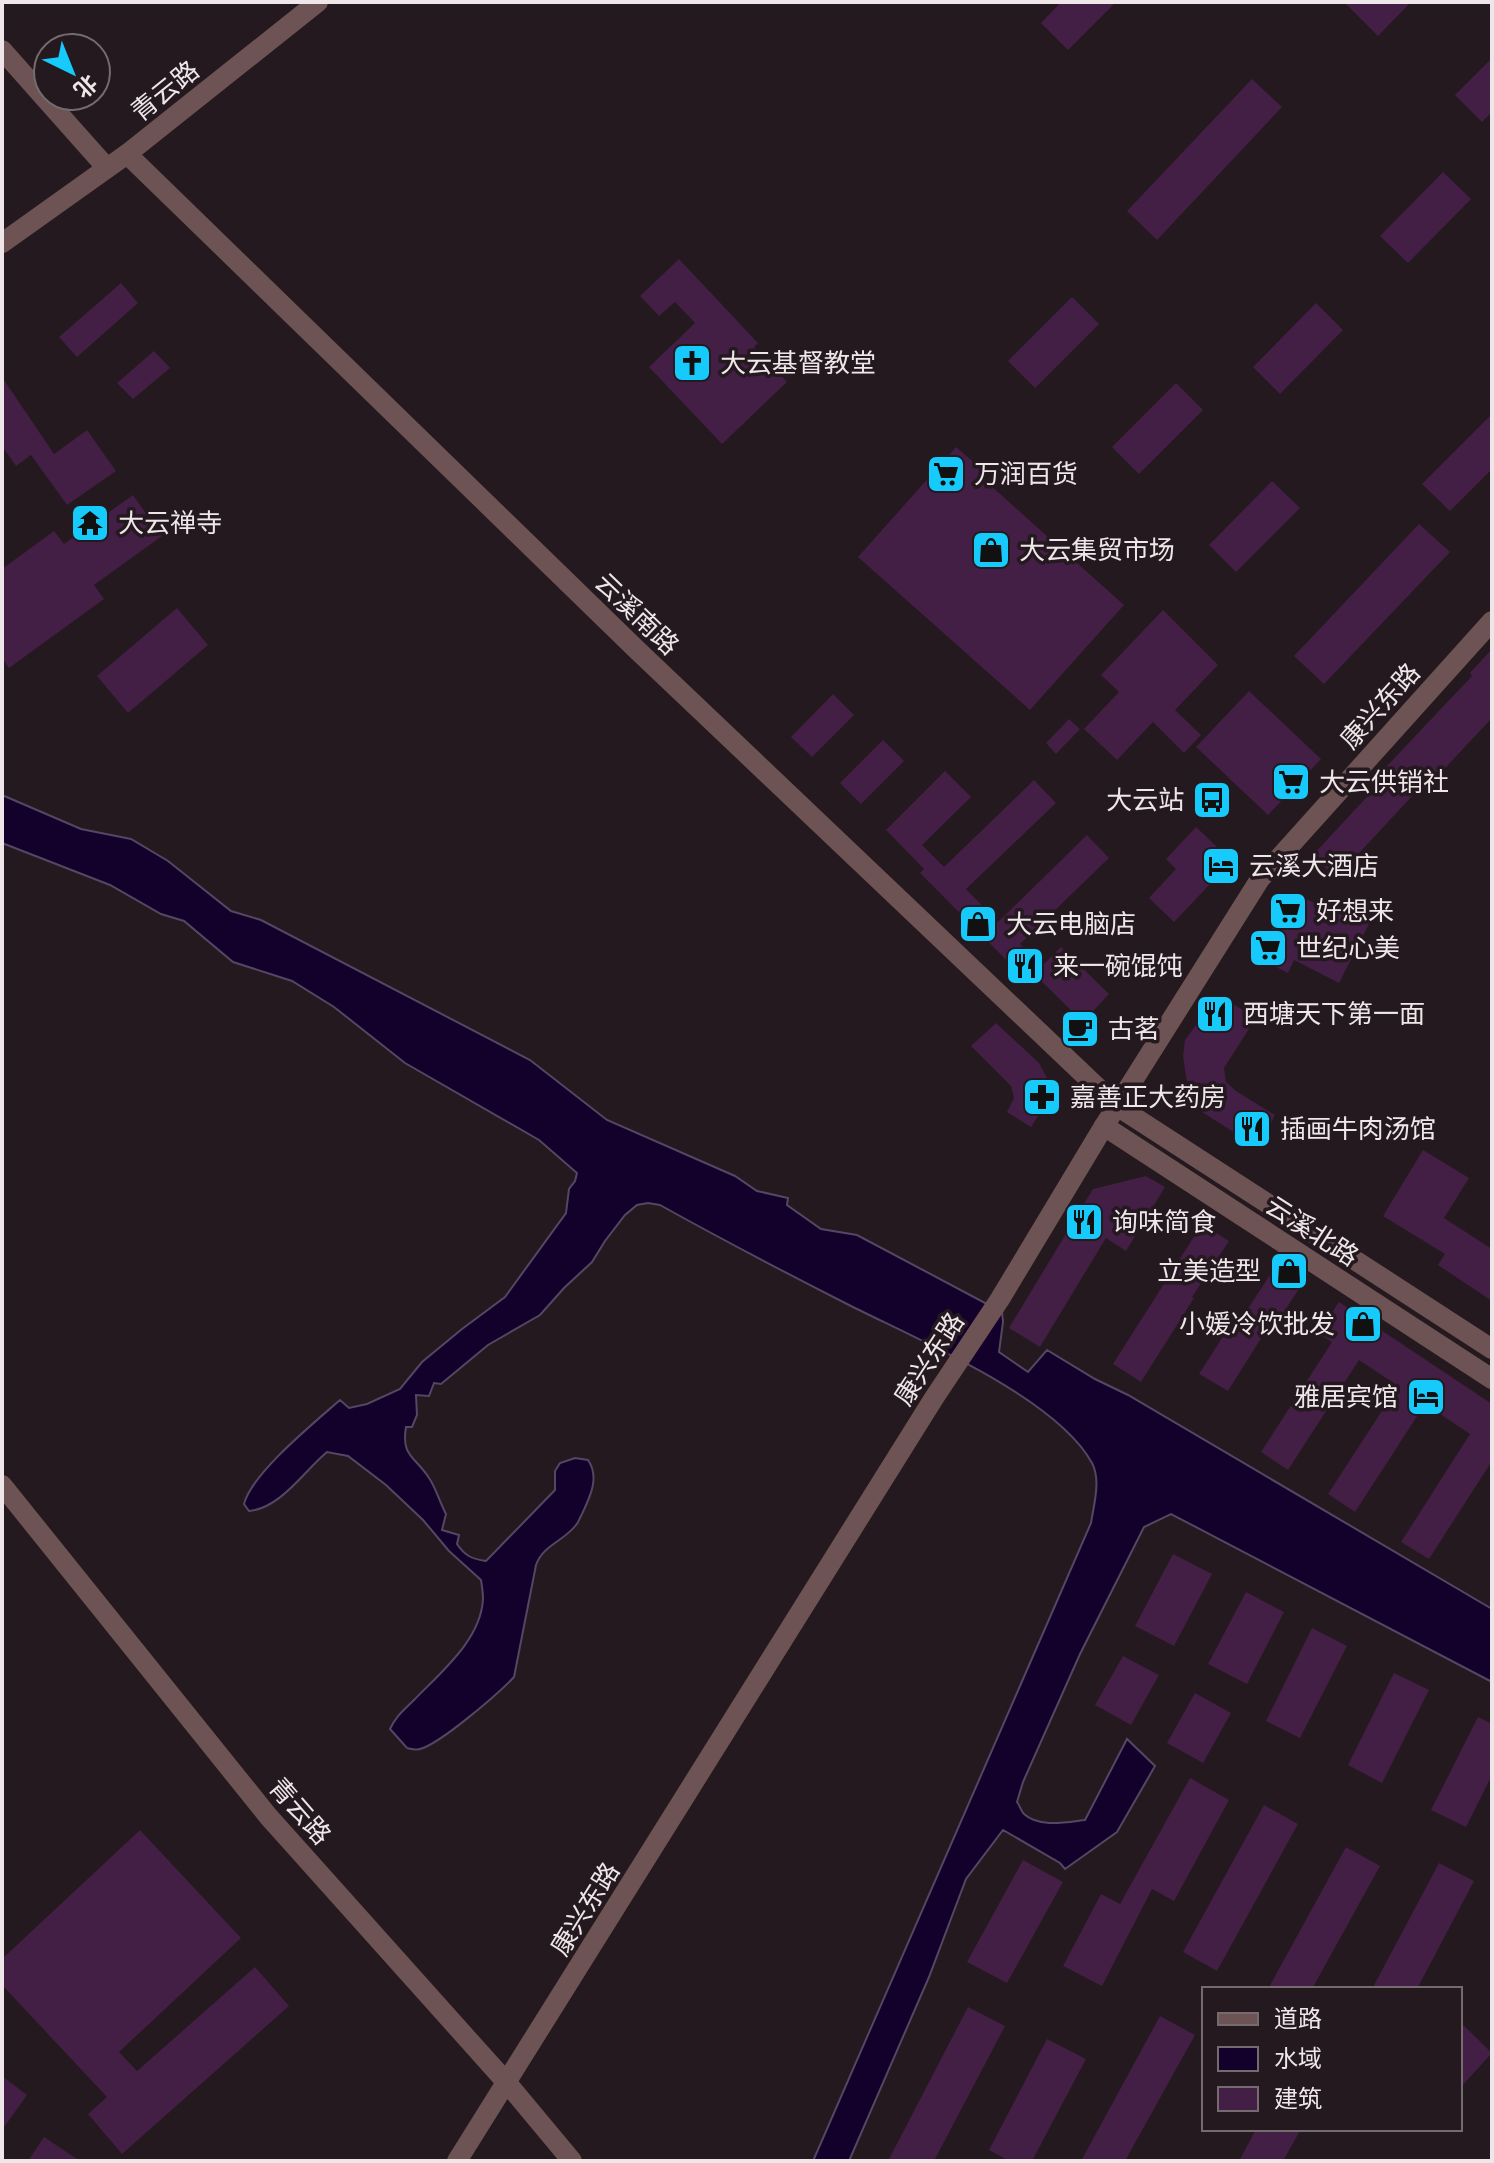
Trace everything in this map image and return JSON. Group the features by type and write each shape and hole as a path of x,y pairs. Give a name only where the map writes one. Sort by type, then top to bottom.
{"street":[{"name":"青云路","path":"2,243 127,154 318,2"},
{"path":"2,50 107,168"},
{"name":"云溪南路","path":"127,154 636,649 1117,1106"},
{"name":"康兴东路","path":"457,2161 934,1398 1000,1299 1104,1126 1260,879 1492,621"},
{"name":"云溪北路","path":"1117,1106 1492,1349"},
{"name":"云溪北路","path":"1104,1126 1492,1379"},
{"name":"青云路","path":"2,1485 268,1816 507,2083 572,2161"}],"water":[{"path":"2,795 81,829 131,839 168,861 231,911 261,920 530,1060 607,1120 735,1176 757,1191 788,1198 787,1205 821,1229 857,1235 1002,1312 999,1352 1028,1372 1047,1350 1492,1609 1492,1682 1171,1514 1144,1527 1080,1654 1017,1802 1024,1814 1037,1821 1085,1820 1127,1739 1155,1766 1117,1832 1065,1869 1060,1863 1003,1830 966,1879 929,1977 849,2161 813,2161 1091,1523 1096,1484 1092,1463 1074,1439 1048,1415 982,1372 660,1205 637,1205 625,1215 592,1262 540,1315 488,1345 441,1384 434,1383 429,1396 416,1395 417,1415 412,1427 406,1427 407,1451 431,1481 446,1514 442,1530 459,1535 457,1544 469,1556 486,1561 555,1490 555,1471 560,1463 575,1458 588,1460 593,1480 588,1501 577,1524 539,1558 536,1565 514,1677 441,1738 420,1749 407,1748 390,1729 400,1713 447,1667 467,1642 481,1614 481,1580 386,1485 348,1456 327,1452 271,1503 249,1511 244,1504 249,1492 271,1463 340,1400 349,1408 367,1404 400,1389 422,1362 505,1297 566,1213 569,1189 577,1173 539,1140 405,1063 334,1007 292,981 233,962 184,921 161,914 110,885 2,843"}],"building":[{"path":"1061,2 1116,2 1068,50 1041,23"},
{"path":"1344,2 1411,2 1378,36"},
{"path":"1492,58 1492,112 1482,122 1455,95"},
{"path":"1252,79 1282,107 1157,240 1127,211"},
{"path":"1443,172 1471,199 1408,263 1380,236"},
{"path":"679,259 758,343 754,347 787,382 722,444 649,367 695,323 675,302 659,316 640,296"},
{"path":"121,283 138,303 77,357 59,337"},
{"path":"1072,297 1099,324 1035,388 1008,361"},
{"path":"1316,303 1343,330 1280,394 1253,367"},
{"path":"154,351 170,368 133,399 117,383"},
{"path":"2,377 54,454 87,430 116,471 67,505 31,455 16,466 2,446"},
{"path":"1176,383 1203,410 1139,474 1112,447"},
{"path":"1492,414 1492,469 1450,511 1422,484"},
{"path":"956,447 983,470 979,475 1124,605 1030,710 858,557"},
{"path":"1272,481 1300,508 1236,572 1209,545"},
{"path":"133,495 162,536 94,585 104,599 9,668 2,658 2,569 54,531 64,544"},
{"path":"1419,524 1450,552 1324,684 1294,656"},
{"path":"177,608 208,645 128,713 97,676"},
{"path":"1163,610 1218,665 1175,710 1201,735 1184,753 1153,722 1117,760 1084,729 1119,692 1101,675"},
{"path":"1492,649 1492,718 1418,797 1414,794 1336,878 1312,856 1390,772 1386,767 1472,676 1470,673"},
{"path":"1249,691 1321,759 1268,815 1196,747"},
{"path":"833,694 854,715 812,757 791,737"},
{"path":"1069,719 1080,729 1056,754 1046,743"},
{"path":"883,740 904,761 861,804 840,783"},
{"path":"945,771 971,797 922,845 944,867 1034,780 1056,803 966,889 998,922 1087,835 1109,858 1020,944 1037,961 1022,976 920,873 924,869 886,830"},
{"path":"1196,827 1232,861 1174,922 1149,898 1176,869 1166,859"},
{"path":"1290,891 1329,910 1334,899 1372,918 1339,983 1294,960 1288,973 1258,958"},
{"path":"1061,947 1109,994 1083,1022 1034,974"},
{"path":"1218,995 1256,1018 1224,1068 1226,1082 1275,1115 1257,1147 1202,1112 1191,1095 1186,1077 1183,1056 1185,1040"},
{"path":"996,1023 1039,1063 1047,1078 1048,1096 1031,1127 1007,1112 1014,1098 1011,1086 971,1046"},
{"path":"1423,1150 1469,1178 1444,1218 1492,1249 1492,1301 1438,1265 1445,1254 1383,1216"},
{"path":"1146,1176 1165,1187 1126,1251 1106,1238 1040,1347 1009,1328 1093,1189"},
{"path":"1202,1224 1229,1241 1141,1382 1113,1364"},
{"path":"1274,1269 1301,1286 1274,1327 1270,1324 1228,1391 1199,1374 1234,1319 1239,1322"},
{"path":"1339,1302 1492,1404 1492,1461 1429,1559 1401,1542 1470,1434 1425,1404 1355,1512 1328,1494 1398,1386 1359,1360 1288,1470 1261,1452 1332,1342 1318,1333"},
{"path":"1173,1554 1212,1574 1174,1646 1135,1626"},
{"path":"1246,1592 1284,1612 1247,1684 1208,1664"},
{"path":"1312,1628 1347,1646 1300,1738 1266,1721"},
{"path":"1123,1656 1159,1675 1131,1725 1095,1705"},
{"path":"1394,1673 1429,1690 1382,1783 1348,1765"},
{"path":"1195,1693 1231,1713 1203,1763 1167,1743"},
{"path":"1478,1717 1492,1724 1492,1775 1466,1827 1431,1810"},
{"path":"1190,1778 1229,1800 1174,1901 1152,1889 1102,1986 1063,1966 1101,1894 1120,1904"},
{"path":"1264,1805 1298,1824 1217,1971 1183,1952"},
{"path":"140,1830 241,1938 119,2052 137,2071 255,1967 289,2006 122,2154 88,2114 107,2097 2,1985 2,1959"},
{"path":"1346,1847 1380,1866 1313,1987 1269,1987"},
{"path":"1023,1860 1063,1882 1007,1983 967,1962"},
{"path":"1439,1863 1474,1881 1418,1987 1373,1987"},
{"path":"968,2007 1005,2026 934,2161 888,2161"},
{"path":"1160,2016 1195,2035 1125,2161 1081,2161"},
{"path":"1462,2024 1492,2053 1462,2086"},
{"path":"1047,2039 1086,2059 1032,2161 1009,2161 989,2150"},
{"path":"2,2076 27,2095 2,2130"},
{"path":"1255,2131 1300,2131 1283,2161 1239,2161"},
{"path":"44,2137 80,2161 28,2161"}],"place":[{"name":"大云基督教堂","path":"692,363"},
{"name":"万润百货","path":"946,474"},
{"name":"大云禅寺","path":"90,523"},
{"name":"大云集贸市场","path":"991,550"},
{"name":"大云供销社","path":"1291,782"},
{"name":"大云站","path":"1212,800"},
{"name":"云溪大酒店","path":"1221,866"},
{"name":"好想来","path":"1288,911"},
{"name":"大云电脑店","path":"978,924"},
{"name":"世纪心美","path":"1268,948"},
{"name":"来一碗馄饨","path":"1025,966"},
{"name":"西塘天下第一面","path":"1215,1014"},
{"name":"古茗","path":"1080,1029"},
{"name":"嘉善正大药房","path":"1042,1097"},
{"name":"插画牛肉汤馆","path":"1252,1129"},
{"name":"询味简食","path":"1084,1222"},
{"name":"立美造型","path":"1289,1271"},
{"name":"小媛冷饮批发","path":"1363,1324"},
{"name":"雅居宾馆","path":"1426,1397"}]}
